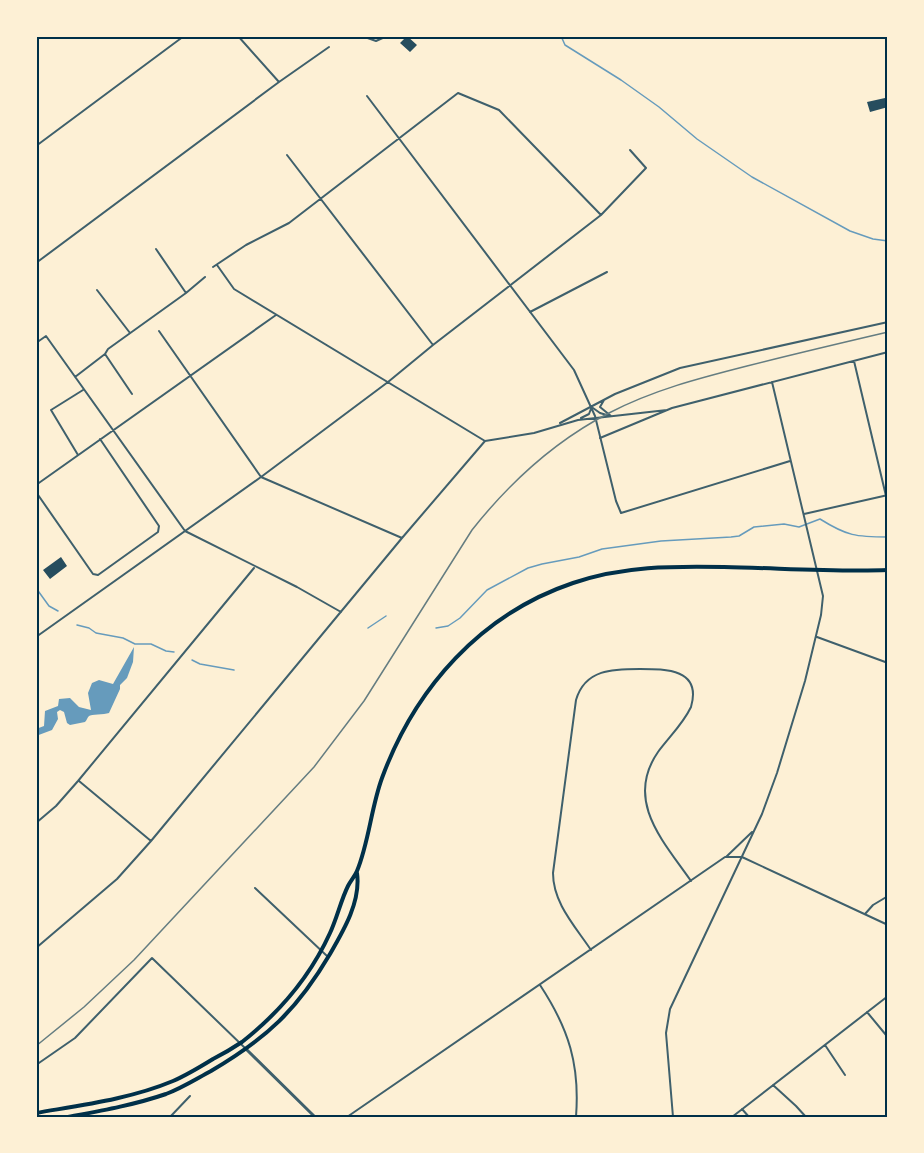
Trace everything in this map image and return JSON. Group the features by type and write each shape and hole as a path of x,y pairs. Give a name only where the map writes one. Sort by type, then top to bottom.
{"main road":[{"path":"36,1113 129,1095 177,1080 240,1043 268,1020 290,997 301,984 321,951 348,886 357,872 381,780 408,722 435,681 448,666 477,637 509,613 545,594 574,583 627,570 681,566 888,570"},
{"path":"68,1117 131,1104 181,1088 246,1049 274,1027 308,990 328,957 351,913 359,886 357,872"}],"street":[{"path":"36,146 184,36"},
{"path":"238,36 279,82"},
{"path":"362,36 376,41 387,36"},
{"path":"36,263 328,47"},
{"path":"213,267 246,245 289,223 458,93 499,110 601,215"},
{"path":"367,96 574,370 592,406 621,513 790,461"},
{"path":"36,637 261,477 388,382 601,215 646,168 630,150"},
{"path":"287,155 433,345"},
{"path":"156,249 186,293"},
{"path":"217,265 234,289 485,441 529,434 578,420 667,410"},
{"path":"530,312 608,272"},
{"path":"75,377 105,354 108,349 205,277"},
{"path":"97,290 130,333"},
{"path":"36,485 277,315"},
{"path":"556,426 603,399 652,378 700,363 888,322"},
{"path":"159,331 261,477 402,538"},
{"path":"36,343 46,336 185,531 297,587 341,612"},
{"path":"600,438 667,410 888,352"},
{"path":"105,354 132,394"},
{"path":"804,514 887,496 854,361"},
{"path":"673,1117 666,1034 670,1009 742,857 784,754 816,637 823,596 772,382"},
{"path":"78,455 51,410 83,390"},
{"path":"603,399 600,407 610,416"},
{"path":"592,406 600,413 610,416"},
{"path":"578,420 589,414 592,406"},
{"path":"36,492 93,574 98,575 158,532 159,526 100,439"},
{"path":"36,948 117,879 151,841 485,441"},
{"path":"36,824 78,781 255,567"},
{"path":"816,637 888,663"},
{"path":"591,950 559,903 554,885 553,867 576,700 585,683 599,673 610,670 669,669 683,675 690,684 692,707 654,759 645,789 646,806 652,824 691,881"},
{"path":"78,781 151,841"},
{"path":"347,1117 691,881 725,857 754,830"},
{"path":"725,857 742,857 888,925"},
{"path":"255,888 328,957"},
{"path":"865,914 873,905 888,896"},
{"path":"36,1065 75,1038 152,958 315,1117"},
{"path":"540,985 557,1010 576,1069 578,1090 576,1117"},
{"path":"732,1117 888,996"},
{"path":"867,1012 886,1035"},
{"path":"825,1045 845,1075"},
{"path":"773,1085 806,1117"},
{"path":"170,1117 190,1096"},
{"path":"742,1109 749,1117"}],"water":[{"path":"134,647 133,662 127,678 120,685 109,713 90,715 85,722 70,725 67,723 64,712 60,710 57,712 58,719 52,730 36,736 36,729 44,726 45,711 58,706 59,699 70,698 79,707 91,710 88,693 92,683 99,680 113,684"}],"building":[{"path":"407,36 417,45 410,52 400,43"},
{"path":"885,98 888,107 870,112 867,102"},
{"path":"61,557 67,566 50,579 43,570"}],"waterway":[{"path":"561,36 565,45 621,80 659,107 697,139 752,177 850,231 873,239 888,241"},
{"path":"436,628 448,626 460,618 487,590 528,568 579,557 602,549 661,541 739,536 754,527 784,524 799,527 820,519 852,534 888,537"},
{"path":"36,588 49,606 58,611"},
{"path":"368,628 386,616"},
{"path":"77,625 89,628 96,633 123,638 135,644 151,644 174,652"},
{"path":"192,660 200,664 234,670"}],"railway":[{"path":"36,1046 84,1007 134,960 314,767 364,701 472,530 502,495 534,464 589,424 660,391 694,380 888,332"}]}
